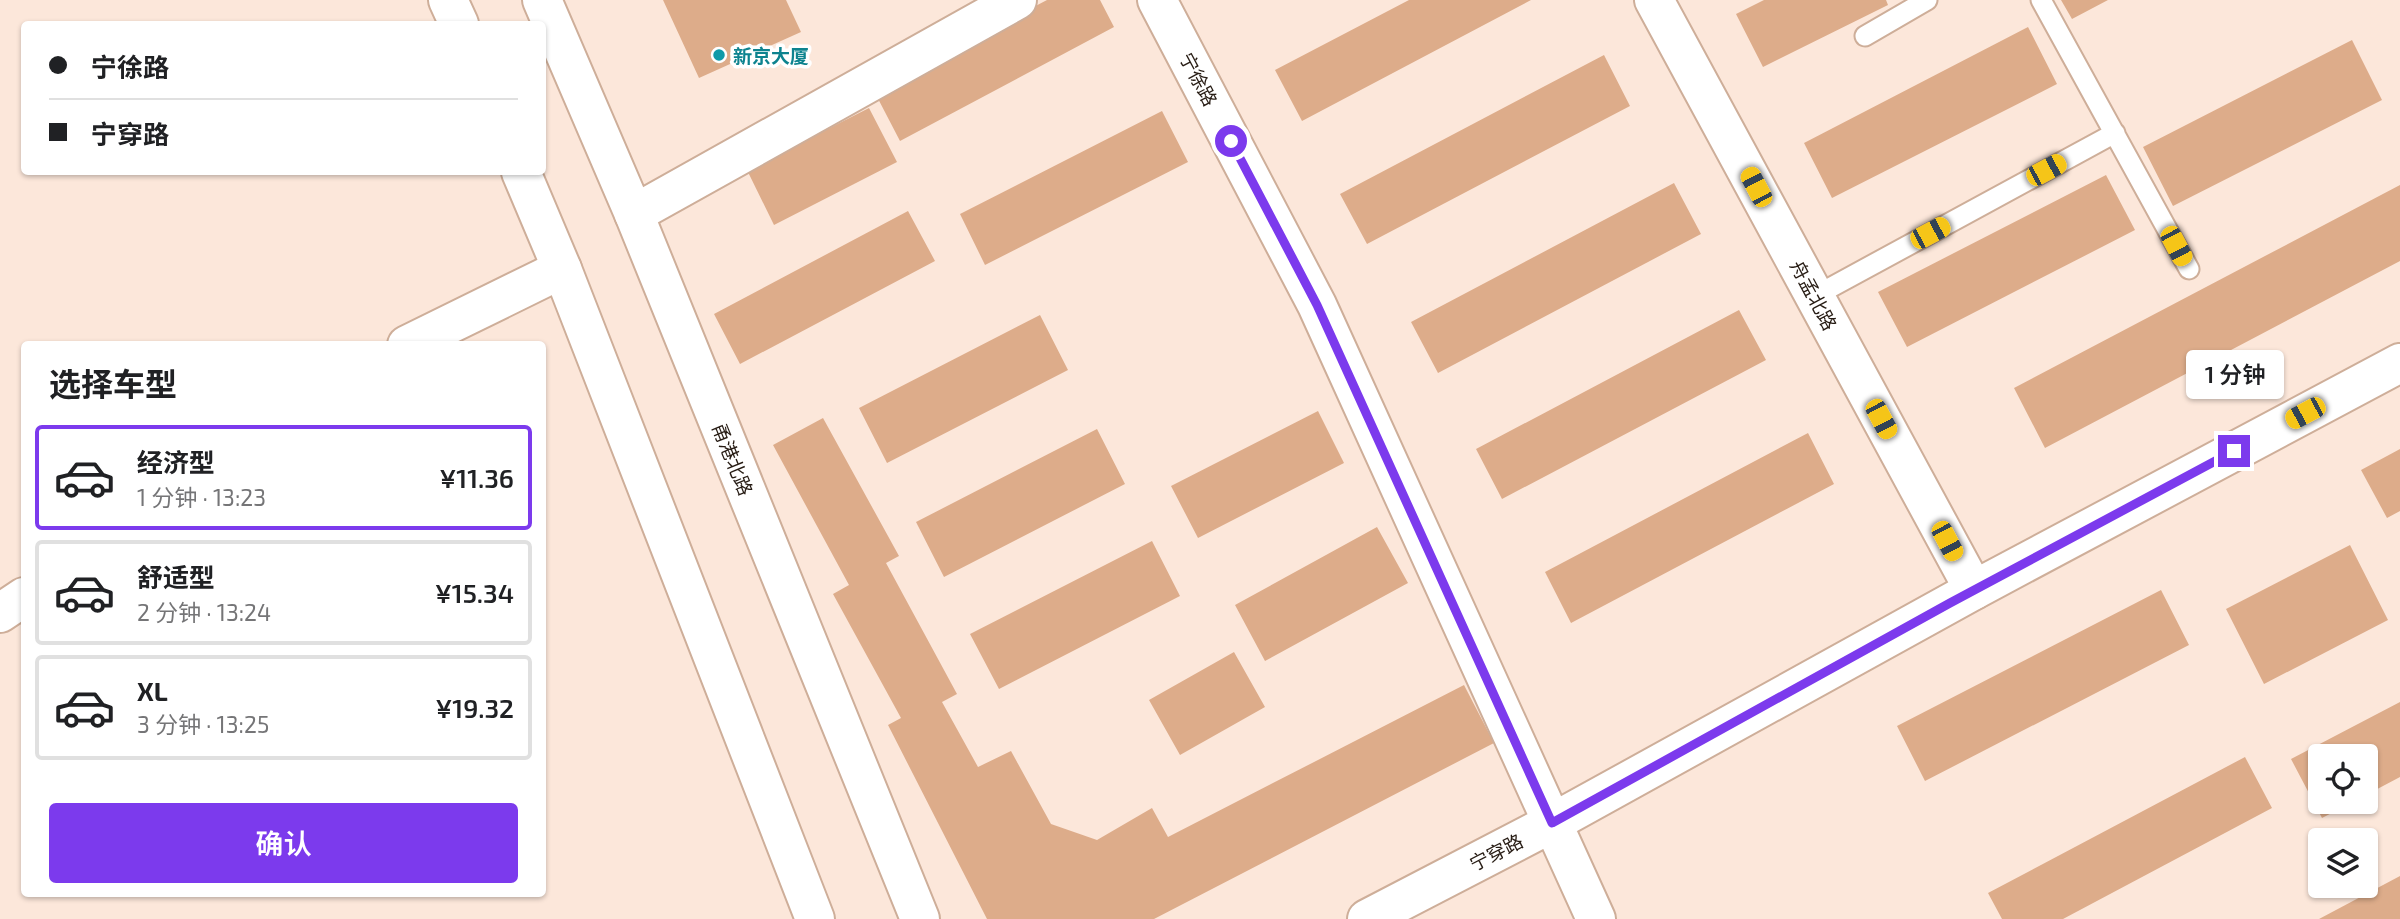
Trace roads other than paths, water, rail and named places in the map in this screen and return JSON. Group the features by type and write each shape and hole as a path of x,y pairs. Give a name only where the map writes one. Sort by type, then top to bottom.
{"street":[{"path":"448,0 458,21"},
{"name":"甬港北路","path":"542,0 634,214 920,919"},
{"path":"634,214 1017,0"},
{"name":"宁徐路","path":"1157,0 1317,305 1596,919"},
{"name":"舟孟北路","path":"1654,0 1974,590"},
{"path":"522,175 562,269 815,919"},
{"path":"415,341 562,269"},
{"name":"宁穿路","path":"1367,919 1552,823 1974,590 2400,363"},
{"path":"0,613 21,599"}],"lane":[{"path":"1865,36 1927,0"},
{"path":"2041,0 2189,269"},
{"path":"1815,296 2115,133"}],"place":[{"name":"新京大厦","path":"719,55"}]}
